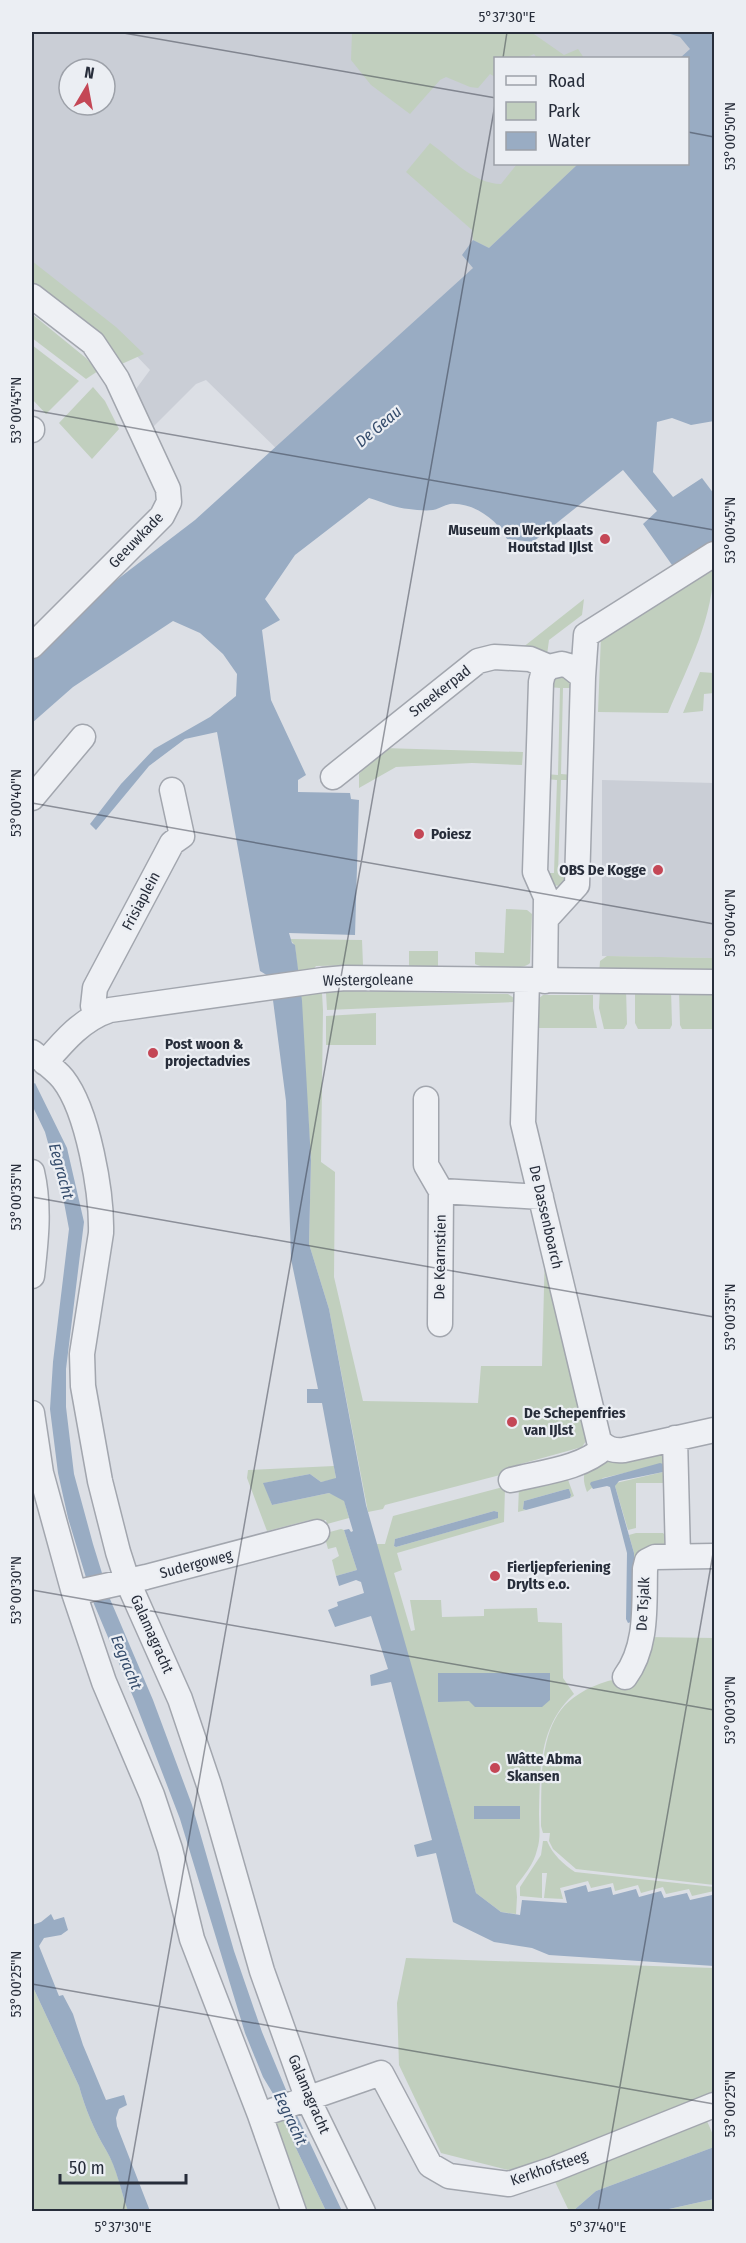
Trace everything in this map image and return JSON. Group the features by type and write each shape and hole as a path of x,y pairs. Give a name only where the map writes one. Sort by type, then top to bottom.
{"street":[{"name":"Geeuwkade","path":"32,296 93,343 117,380 168,489 169,502 162,516 32,646"},
{"path":"546,919 577,885 586,636 714,554"},
{"name":"Sneekerpad","path":"333,777 478,661 494,657 530,659 549,667 562,664 569,666 583,677"},
{"name":"De Dassenboarch","path":"549,667 541,682 535,872 546,897 546,919 536,981 523,1123 594,1427 599,1441 605,1447"},
{"path":"32,798 82,737"},
{"name":"Frisiaplein","path":"96,1014 93,1006 95,987 172,843 182,836 172,790"},
{"name":"Westergoleane","path":"38,1058 96,1014 110,1010 307,982 345,978 714,982"},
{"name":"Galamagracht","path":"38,1058 62,1077 72,1093 86,1133 95,1172 101,1218 101,1233 82,1354 83,1386 100,1482 99,1587 180,1699 209,1785 262,1971 284,2106 363,2211"},
{"path":"426,1099 426,1166 441,1191 542,1197"},
{"path":"32,1172 37,1230 32,1276"},
{"name":"De Kearnstien","path":"440,1324 441,1191"},
{"path":"32,1413 41,1473 99,1587 104,1682 152,1795 170,1849 192,1939 284,2106 294,2211"},
{"path":"511,1480 594,1457 605,1447 614,1451 624,1450 714,1430"},
{"path":"675,1438 678,1556"},
{"name":"Sudergoweg","path":"99,1587 146,1577 317,1532"},
{"name":"De Tsjalk","path":"625,1677 633,1667 644,1630 647,1561 655,1557 714,1556"},
{"name":"Kerkhofsteeg","path":"284,2106 381,2073 430,2165 449,2176 509,2184 554,2169 714,2105"}],"shaded area":[{"path":"32,32 697,32 714,57 494,57 494,165 597,165 282,454 206,380 196,384 151,429 133,393 150,370 130,349 32,272"},
{"name":"OBS De Kogge","path":"602,780 714,783 714,958 602,956"}],"green space":[{"path":"352,32 531,32 564,55 578,49 583,57 536,57 534,54 528,57 494,57 494,76 490,74 478,88 446,77 440,80 410,114 371,85 351,60"},
{"path":"430,143 472,175 491,183 501,184 516,165 577,165 489,248 473,240 472,230 406,172"},
{"path":"32,261 116,327 144,354 115,367 32,285"},
{"path":"32,314 86,358 98,371 86,379 32,338"},
{"path":"32,345 79,381 46,414 32,399"},
{"path":"93,387 105,401 119,429 92,459 59,423"},
{"path":"714,563 713,583 705,621 668,713 598,712 601,636"},
{"path":"584,599 582,615 549,640 547,655 522,648"},
{"path":"700,672 714,673 714,693 704,694 703,711 683,713"},
{"path":"556,676 568,676 576,688 563,688 561,774 573,775 573,780 561,780 558,873 570,874 562,886 549,885 542,873 554,873 557,780 545,779 545,774 558,775 560,688 548,687"},
{"path":"382,748 523,752 522,765 472,763 396,767 359,788 359,774"},
{"path":"506,909 527,910 532,914 530,963 526,966 503,968 475,964 475,952 504,953"},
{"path":"290,939 362,940 363,965 316,966 312,971 298,973 295,946"},
{"path":"409,951 438,951 438,967 409,966"},
{"path":"607,956 714,958 714,975 599,974 600,961"},
{"path":"600,989 626,989 627,1024 624,1029 604,1029 599,1008"},
{"path":"635,989 671,989 672,1025 670,1029 638,1029 635,1023"},
{"path":"679,990 712,990 712,1029 682,1029"},
{"path":"340,991 508,994 514,998 514,1002 327,1010 326,993"},
{"path":"300,993 322,993 321,1162 335,1172 334,1277 363,1401 478,1403 481,1366 542,1366 545,1249 584,1428 586,1441 582,1447 503,1469 500,1475 385,1505 383,1509 368,1512 329,1309 309,1244 311,1160"},
{"path":"543,995 593,995 597,1028 538,1028 538,999"},
{"path":"376,1013 376,1045 326,1045 326,1016"},
{"path":"653,1448 665,1454 667,1481 664,1483 636,1483 636,1528 628,1530 616,1483 663,1472 663,1464 603,1478 587,1492 584,1474 589,1464"},
{"path":"334,1466 336,1479 321,1482 310,1474 264,1483 272,1505 329,1493 344,1500 349,1518 327,1524 326,1520 315,1523 310,1520 267,1531 247,1478 248,1470"},
{"path":"567,1477 574,1496 570,1498 569,1489 567,1489 524,1501 523,1509 526,1510 518,1512 519,1487"},
{"name":"Wâtte Abma Skansen","path":"505,1488 504,1522 397,1553 402,1570 394,1573 411,1631 415,1630 410,1600 441,1600 442,1617 484,1616 484,1609 537,1608 538,1622 562,1623 563,1678 574,1694 562,1706 554,1720 544,1749 540,1780 539,1841 534,1860 516,1886 516,1914 501,1912 476,1893 376,1544 385,1544 393,1516","holes":["494,1511 498,1512 497,1518 394,1546 395,1539"]},
{"path":"344,1530 357,1570 336,1576 332,1560 339,1556 336,1547 328,1549 325,1538 296,1541"},
{"path":"663,1533 668,1546 634,1564 634,1553 629,1535"},
{"path":"647,1637 714,1638 714,1885 576,1869 553,1849 549,1841 550,1833 543,1833 541,1826 544,1754 555,1719 565,1705 582,1692 610,1680 624,1678 646,1666"},
{"path":"543,1841 547,1841 559,1859 575,1872 714,1887 714,1891 692,1896 689,1889 666,1894 663,1887 641,1893 638,1885 615,1891 613,1883 591,1888 588,1881 560,1888 563,1899 544,1898 547,1873 542,1873 542,1898 520,1896 520,1887 541,1855"},
{"path":"406,1958 714,1968 714,2097 563,2158 508,2170 441,2153 399,2065 397,2003"},
{"path":"32,1985 79,2086 94,2127 113,2164 128,2211 32,2211"},
{"path":"703,2112 714,2137 714,2147 596,2191 573,2211 569,2211 550,2171"},
{"path":"282,2114 326,2211 300,2211 271,2128 275,2117"},
{"path":"714,2199 714,2211 660,2212 665,2210"}],"water":[{"name":"De Geau","path":"664,32 714,32 714,421 691,425 672,418 657,422 653,472 673,497 702,478 714,494 714,540 677,565 672,565 643,524 657,511 623,470 533,542 507,539 491,519 467,506 450,504 433,510 418,510 369,498 295,555 265,599 280,620 262,630 271,700 306,775 298,780 298,792 350,793 351,799 359,800 355,935 289,933 295,945 302,1001 311,1160 309,1244 329,1309 366,1505 476,1893 501,1912 520,1915 522,1900 567,1903 564,1891 586,1885 588,1892 611,1887 613,1895 636,1889 639,1897 661,1891 664,1898 687,1893 690,1900 712,1895 714,1966 549,1955 532,1948 494,1942 453,1922 436,1853 417,1857 414,1845 432,1840 391,1682 371,1686 370,1675 388,1669 371,1616 335,1627 328,1610 338,1606 337,1602 364,1593 361,1582 356,1580 339,1586 336,1576 357,1570 344,1530 353,1531 344,1501 329,1493 272,1505 263,1483 310,1474 321,1482 336,1478 322,1403 307,1403 307,1389 318,1389 291,1259 286,1101 270,977 260,971 217,732 185,739 149,766 96,830 90,824 121,784 154,749 210,717 236,696 237,674 223,654 200,633 173,621 73,687 32,723 32,661 110,585 195,520 473,268 462,255 473,240 489,248 577,165 689,165 689,57 681,57 690,49 680,37"},
{"name":"Eegracht","path":"35,1083 67,1148 84,1222 66,1369 66,1407 74,1474 93,1544 110,1599 153,1700 192,1805 234,1951 262,2032 294,2109 342,2211 326,2211 275,2097 263,2077 245,2033 180,1819 134,1699 94,1604 68,1518 58,1473 50,1409 53,1362 69,1229 63,1197 45,1132 32,1105 32,1085"},
{"path":"663,1464 663,1472 619,1481 615,1486 634,1553 634,1621 628,1623 626,1619 627,1553 610,1487 593,1489 590,1484"},
{"path":"567,1489 571,1495 570,1498 523,1509 524,1501"},
{"path":"494,1511 498,1512 498,1518 394,1546 395,1539"},
{"path":"438,1673 550,1673 550,1700 542,1707 475,1707 469,1701 438,1702"},
{"path":"474,1806 520,1806 520,1819 474,1819"},
{"path":"51,1914 54,1920 64,1917 68,1930 61,1935 44,1938 39,1946 59,1996 63,1995 73,2014 106,2100 124,2095 127,2105 119,2109 116,2118 117,2126 150,2211 128,2211 113,2164 94,2127 79,2086 32,1985 32,1925 41,1922"},
{"path":"714,2147 714,2199 660,2211 573,2211 596,2191"}],"place":[{"name":"Museum en Werkplaats Houtstad IJlst","path":"605,539"},
{"name":"Poiesz","path":"419,834"},
{"name":"OBS De Kogge","path":"658,870"},
{"name":"Post woon & projectadvies","path":"153,1053"},
{"name":"De Schepenfries van IJlst","path":"512,1422"},
{"name":"Fierljepferiening Drylts e.o.","path":"495,1576"},
{"name":"Wâtte Abma Skansen","path":"495,1768"}]}
